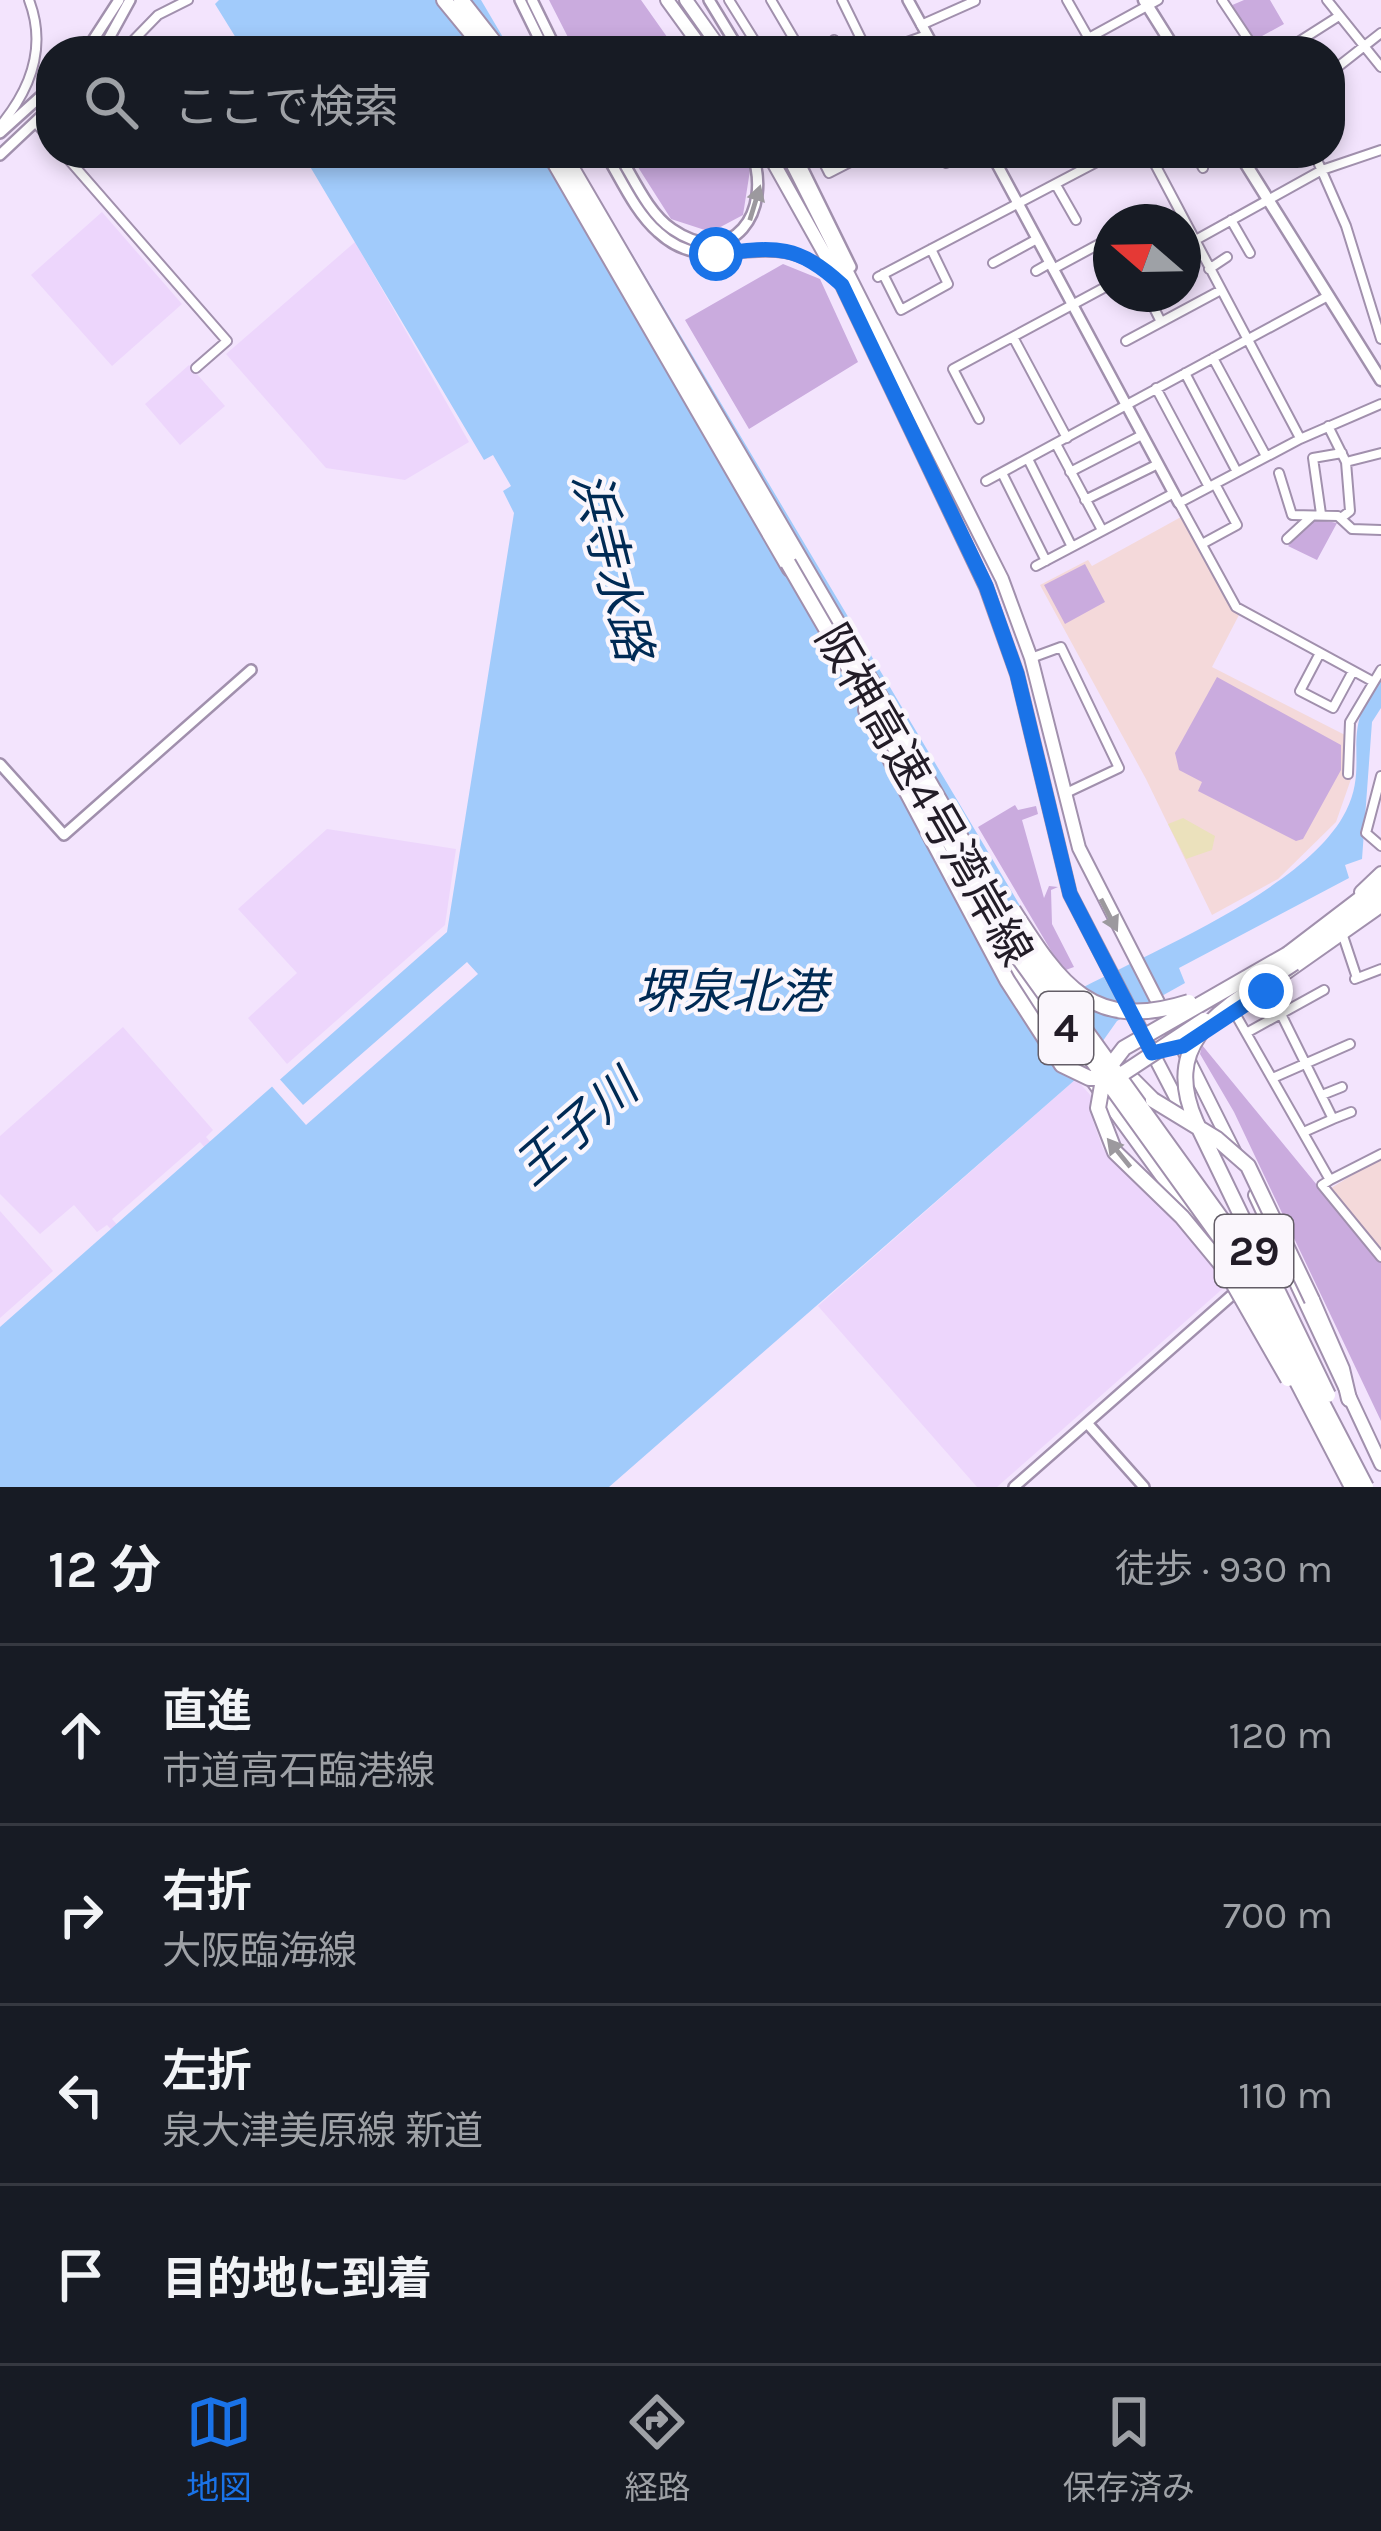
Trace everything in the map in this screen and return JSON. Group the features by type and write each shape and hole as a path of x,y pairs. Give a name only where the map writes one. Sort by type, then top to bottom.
{"highway":[{"path":"444,0 474,36"},
{"path":"461,0 490,36"},
{"name":"阪神高速4号湾岸線","path":"558,168 1010,946 1228,1249 1351,1487"},
{"name":"阪神高速4号湾岸線","path":"572,168 1043,974 1239,1243 1369,1487"},
{"path":"788,563 1043,1043 1062,1065 1089,1078 1116,1078 1133,1071 1291,958"},
{"path":"851,646 1036,947 1079,996 1110,1011 1157,1011 1291,958"},
{"path":"946,861 1041,1015 1144,1147 1241,1288"},
{"path":"1369,1487 1184,1087 1186,1057 1204,1027 1381,883"},
{"path":"1351,1487 1237,1287 1197,1233 1115,1152 1098,1108 1104,1074 1124,1048 1291,958 1381,902"},
{"path":"1043,974 1153,1100 1217,1139 1248,1166 1342,1369 1349,1399"}],"main road":[{"path":"1150,2 1168,36"},
{"path":"676,4 693,36"},
{"path":"676,4 707,36"},
{"name":"29","path":"776,168 842,285 986,586 1017,674 1070,894 1369,1487"},
{"name":"29","path":"799,168 1002,579 1031,658 1063,795 1094,886 1183,1046 1381,1464"},
{"path":"1247,168 1381,380"},
{"path":"1152,1053 1172,1028 1301,940 1381,873"},
{"path":"1152,1053 1183,1046 1343,936 1381,902"},
{"path":"1241,1288 1347,1466 1369,1487"}],"street":[{"path":"28,0 38,36"},
{"path":"96,36 119,0"},
{"path":"110,36 130,0"},
{"path":"138,36 158,15 188,0"},
{"path":"520,0 538,36"},
{"path":"532,0 550,36"},
{"path":"709,0 731,36"},
{"path":"745,0 730,3 751,36"},
{"path":"771,0 792,36"},
{"path":"842,0 860,36"},
{"path":"908,0 927,36"},
{"path":"1067,0 1088,36"},
{"path":"1222,0 1246,36"},
{"path":"1327,0 1381,67"},
{"path":"912,36 975,1"},
{"path":"1092,36 1150,2"},
{"path":"1308,36 1339,16"},
{"path":"1345,61 1381,33"},
{"path":"4,128 26,89 36,56"},
{"path":"4,128 36,100"},
{"path":"0,155 36,122"},
{"path":"1345,162 1381,150"},
{"path":"76,168 227,341 196,368"},
{"path":"614,168 645,220 670,242 702,254 772,248 799,252 842,285"},
{"path":"628,168 663,221 684,236 708,242 738,234 754,214 761,191 756,168"},
{"path":"999,168 1236,608 1372,681"},
{"path":"931,249 947,284 901,310 880,276 931,249 1019,204 1086,168"},
{"path":"1158,168 1176,204"},
{"path":"1201,237 1328,168"},
{"path":"1322,170 1381,339"},
{"path":"1056,184 1076,220"},
{"path":"1232,220 1250,253"},
{"path":"993,263 1037,239"},
{"path":"1036,272 1093,247"},
{"path":"1201,254 1300,439"},
{"path":"1209,269 1227,257"},
{"path":"1126,341 1221,290"},
{"path":"979,419 953,369 1093,293"},
{"path":"1368,297 1381,293"},
{"path":"986,482 1328,296"},
{"path":"1157,312 1162,322"},
{"path":"1012,337 1067,438"},
{"path":"1214,358 1266,456"},
{"path":"1185,373 1237,472"},
{"path":"1156,388 1237,525 1202,544"},
{"path":"1002,473 1041,564 1102,530 1212,485 1381,404"},
{"path":"1328,426 1344,457 1350,512 1341,518"},
{"path":"1070,472 1142,435"},
{"path":"1056,444 1102,530"},
{"path":"1318,514 1313,458 1381,453"},
{"path":"1028,460 1072,547"},
{"path":"1085,500 1158,464"},
{"path":"1279,472 1292,515 1318,514 1341,518 1352,529 1381,530"},
{"path":"1287,539 1318,514"},
{"path":"1031,658 1061,647 1119,768 1063,795"},
{"path":"1320,653 1300,692 1333,708 1353,670"},
{"path":"0,764 64,835 251,670"},
{"path":"1348,775 1350,722 1381,670"},
{"path":"1381,776 1366,833 1381,845"},
{"path":"1343,936 1356,979 1381,968"},
{"path":"1248,1032 1324,990"},
{"path":"1233,1010 1330,1180"},
{"path":"1280,1012 1334,1119"},
{"path":"1275,1077 1350,1044"},
{"path":"1322,1095 1342,1087"},
{"path":"1306,1131 1351,1112"},
{"path":"1381,1154 1322,1185 1381,1258"},
{"path":"1014,1487 1263,1270"},
{"path":"1087,1423 1144,1487"}],"shaded area":[{"path":"549,0 641,0 666,36 567,36"},
{"path":"1244,0 1270,0 1284,24 1262,36 1250,36 1230,6"},
{"path":"639,168 750,168 743,215 711,232 671,219"},
{"path":"102,212 182,304 112,366 31,275"},
{"path":"355,242 469,442 405,480 326,468 226,354"},
{"path":"783,264 820,279 858,362 749,429 685,320"},
{"path":"189,365 225,406 180,445 145,404"},
{"path":"1181,517 1239,615 1212,667 1345,735 1344,771 1351,779 1336,822 1278,879 1212,915 1146,779 1040,585 1088,560 1092,566"},
{"path":"1316,519 1337,523 1317,560 1288,546"},
{"path":"1085,564 1105,602 1065,624 1044,585"},
{"path":"1217,677 1341,745 1341,770 1303,839 1296,841 1198,791 1202,782 1179,770 1175,753"},
{"path":"1015,805 1018,810 1036,806 1038,814 1022,820 1044,898 1049,886 1058,887 1051,890 1052,924 1074,967 1063,971 978,827"},
{"path":"327,829 456,849 445,925 287,1064 248,1018 297,973 238,909"},
{"path":"123,1027 213,1130 206,1137 231,1165 235,1158 251,1175 146,1268 107,1225 97,1232 74,1205 40,1234 0,1194 0,1136","holes":["200,1142 227,1174 137,1247 112,1219"]},
{"path":"1202,1045 1381,1263 1381,1421 1234,1112 1200,1054"},
{"path":"1076,1079 1092,1097 1090,1112 1103,1149 1184,1228 1228,1284 997,1487 977,1487 818,1306"},
{"path":"1381,1157 1381,1254 1328,1190"},
{"path":"0,1211 53,1271 0,1318"}],"sand":[{"path":"1183,818 1215,836 1212,850 1186,859 1168,824"}],"water":[{"path":"219,0 481,0 502,36 235,36 215,4"},
{"name":"堺泉北港","path":"311,168 581,168 1072,993 1223,916 1298,867 1326,840 1353,793 1360,715 1381,680 1381,708 1372,722 1362,859 1345,865 1349,878 1179,968 1185,983 1117,1021 1076,1079 609,1487 0,1487 0,1327 447,932 514,513 503,491 511,486 493,455 484,460"}],"pier":[{"path":"467,962 478,974 306,1125 268,1082 276,1075 303,1105"}],"route":[{"path":"716,254 772,248 799,252 842,285 986,586 1017,674 1070,894 1152,1053 1183,1046 1266,991"}],"water label":[{"name":"浜寺水路","path":"612,566"},
{"name":"王子川","path":"576,1128"}]}
